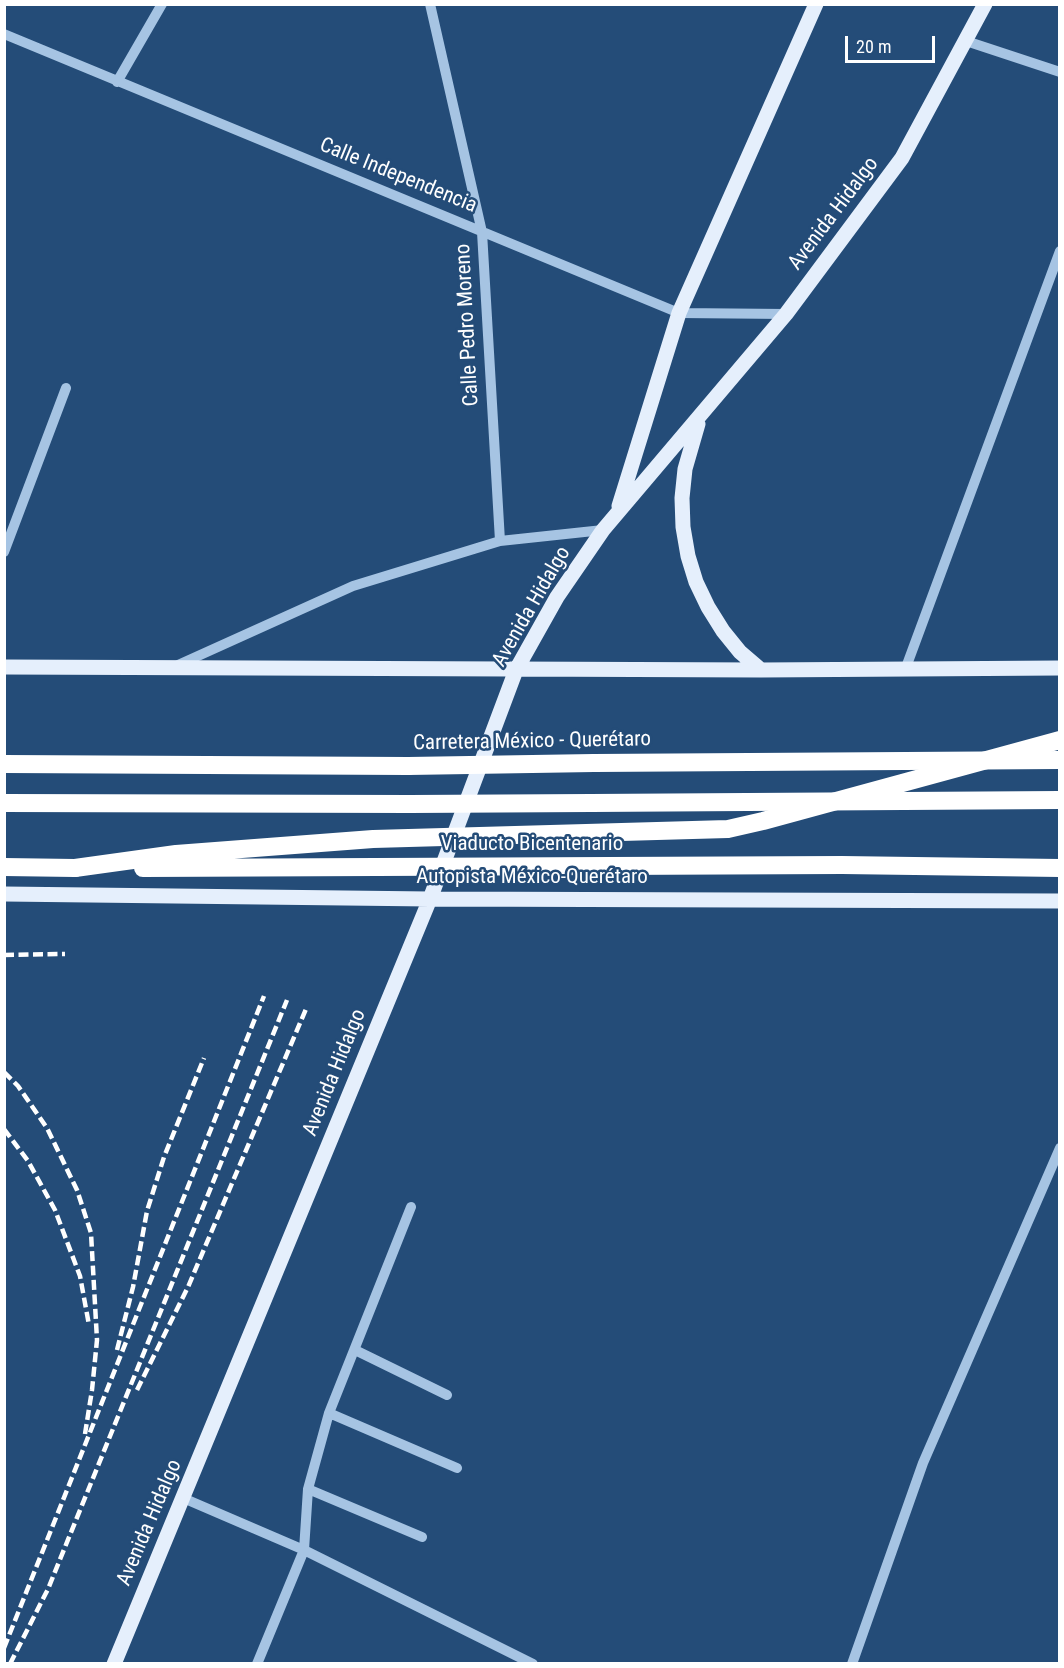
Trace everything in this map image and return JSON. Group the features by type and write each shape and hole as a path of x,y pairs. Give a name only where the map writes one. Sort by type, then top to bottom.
{"highway":[{"path":"75,868 176,854 373,839 728,829 1059,740"},
{"name":"Carretera México - Querétaro","path":"4,764 408,766 1059,760"},
{"path":"4,803 410,804 1059,800"},
{"name":"Viaducto Bicentenario","path":"4,867 238,869 842,865 1059,868"}],"main road":[{"name":"Avenida Hidalgo","path":"618,512 679,313 816,4"},
{"name":"Avenida Hidalgo","path":"114,1664 430,899 516,670 557,597 603,530 786,314 902,158 985,4"},
{"path":"702,413 685,469 682,498 683,527 688,556 696,582 708,608 740,652 761,670"},
{"path":"4,666 516,670 1059,668"},
{"name":"Autopista México-Querétaro","path":"4,894 430,899 1059,901"}],"street":[{"path":"117,82 162,4"},
{"name":"Calle Pedro Moreno","path":"430,4 482,232 500,541"},
{"name":"Calle Independencia","path":"4,34 679,313 786,314"},
{"path":"966,41 1059,72"},
{"path":"905,670 1059,251"},
{"path":"4,552 66,388"},
{"path":"176,666 353,586 500,541 603,530"},
{"path":"852,1664 923,1463 1059,1148"},
{"path":"257,1664 304,1550 308,1489 329,1413 411,1207"},
{"path":"356,1350 447,1395"},
{"path":"329,1413 457,1468"},
{"path":"308,1489 422,1537"},
{"path":"183,1498 304,1550 533,1664"}],"railway":[{"path":"4,955 65,954"},
{"path":"4,1648 264,996"},
{"path":"10,1664 48,1589 287,1000"},
{"path":"137,1390 188,1287 306,1009"},
{"path":"117,1350 133,1287 147,1211 164,1157 204,1058"},
{"path":"4,1072 18,1086 47,1128 77,1190 91,1233 97,1340 85,1434"},
{"path":"4,1129 28,1161 55,1210 80,1276 89,1325"}]}
